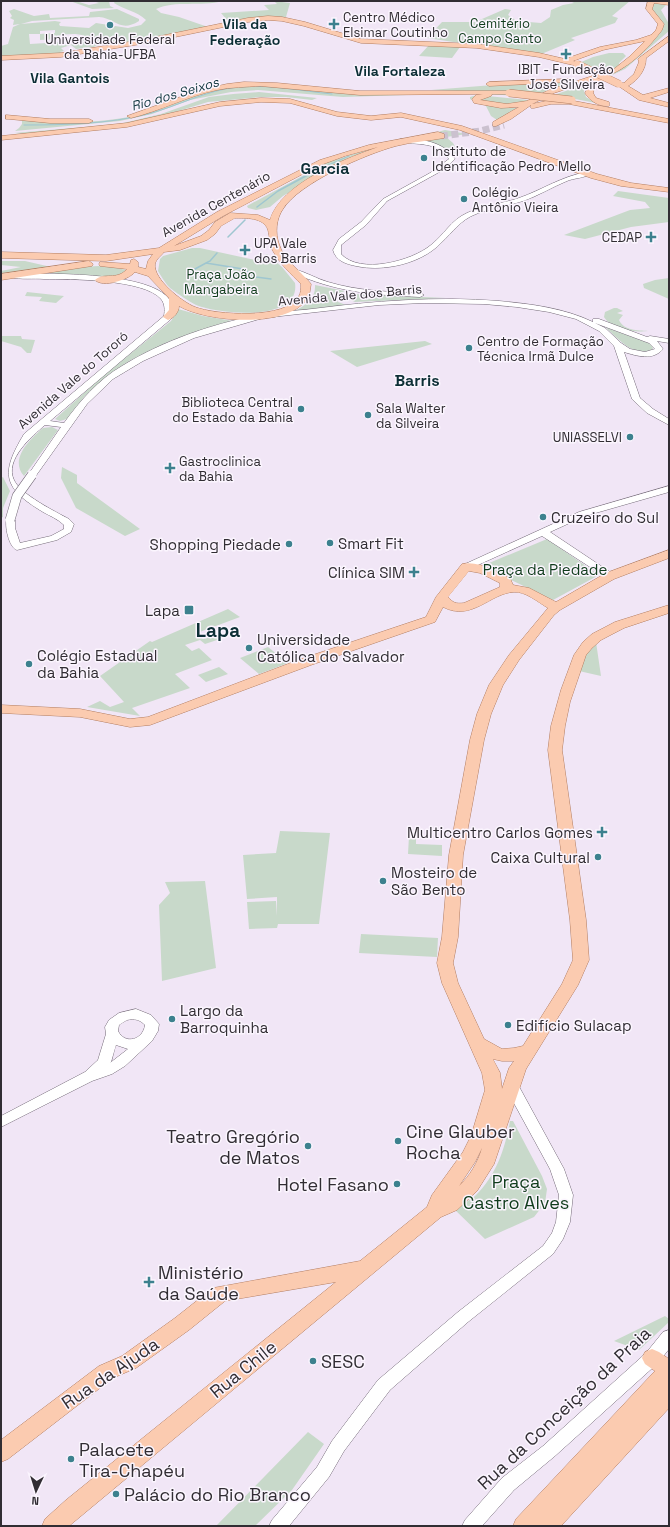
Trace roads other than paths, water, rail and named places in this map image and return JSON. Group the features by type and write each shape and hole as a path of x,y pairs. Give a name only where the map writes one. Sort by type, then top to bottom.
{"main road":[{"path":"504,125 519,117 530,106 549,92 621,67 659,30 661,24 649,9 652,1 668,6"},
{"path":"1,58 43,57 73,54 263,18 282,19 305,24 355,40 401,43 430,42"},
{"path":"572,63 602,48 638,42 654,36"},
{"path":"669,38 627,70 597,81 590,86 589,93 591,98 608,104 669,119"},
{"path":"412,42 420,39"},
{"path":"401,43 430,42 477,46 572,63 620,85 642,98 669,105"},
{"path":"572,63 595,55 611,52 623,53 626,56 621,62 621,67"},
{"path":"620,85 630,83 643,64 643,58"},
{"path":"496,124 551,95 608,77"},
{"path":"383,93 592,78"},
{"path":"1,115 59,122 112,119 146,112 206,91 241,85 278,84 366,99 445,94 507,94"},
{"path":"549,92 550,89 548,87 537,85 505,85 495,88 507,94 565,105 640,118 669,119"},
{"path":"642,98 669,90"},
{"path":"3,135 127,121 199,99 229,93 270,92 331,94 464,91 572,100 669,119"},
{"path":"632,93 654,94"},
{"path":"445,94 466,99 502,111 518,112 530,106"},
{"path":"489,95 476,99 477,101 506,107 530,106 551,102 569,102 669,119"},
{"path":"3,135 24,136 116,127 207,106 261,100 297,102 326,112 366,118 398,114 462,128 524,150 584,174 630,185 669,190"},
{"path":"502,111 509,118"},
{"path":"3,135 16,127 16,121 9,117"},
{"name":"Avenida Centenário","path":"1,257 104,261 161,251 171,243 316,164 347,153 394,143 439,135 412,142 394,143 364,154 341,165 302,188 282,205 274,218 272,230"},
{"path":"242,204 242,208 244,210 256,212 267,211 282,205"},
{"path":"233,215 258,217 267,222 272,230 278,254 306,284 306,293 304,298 285,310 264,316 238,317 206,313 187,307 174,297 156,280 152,274 151,263 161,251 177,248 204,238 212,232 218,224 233,215"},
{"name":"Avenida Centenário","path":"1,257 13,255 104,261"},
{"path":"1,277 104,261 131,261 135,264 134,268 127,276 122,278 99,280"},
{"path":"134,268 152,274"},
{"path":"168,317 174,310 174,297"},
{"path":"434,1212 439,1200 469,1157 480,1136 494,1090 493,1082 478,1042 450,983 445,963 450,937 456,855 477,740 484,714 492,694 514,658 550,612 556,607 610,576 669,554"},
{"path":"1,709 80,713 120,722 145,722 236,690 306,662 431,619 442,597 466,567 483,564 506,585 521,589 556,607"},
{"path":"442,597 448,606 461,609 506,585"},
{"path":"434,1212 450,1205 471,1186 488,1159 512,1094 518,1068 570,985 581,960 578,920 555,756 555,734 561,711 580,655 591,641 615,628 669,610"},
{"path":"478,1042 488,1050 503,1056 512,1056 529,1050"},
{"path":"490,1107 512,1094"},
{"name":"Rua Chile","path":"53,1526 74,1507 434,1212"},
{"name":"Rua da Ajuda","path":"1,1452 106,1372 129,1362 182,1324 220,1294 364,1269"},
{"path":"652,1358 661,1364 668,1372"},
{"path":"546,1526 664,1400 664,1389 668,1372"},
{"path":"524,1526 668,1372"}],"street":[{"path":"412,142 425,144 447,151 452,159 450,162 381,203 366,222 338,244 336,250 341,258 352,264 375,266 393,264 412,258 424,253 436,245 456,222 468,215 520,200 563,181 584,174"},
{"path":"394,143 425,144"},
{"path":"563,181 584,174"},
{"name":"Avenida Vale dos Barris","path":"294,271 321,283 357,292 487,297 538,303 563,308 642,336"},
{"path":"13,276 99,280 151,288 159,293 168,304 168,317"},
{"path":"357,292 341,298 346,302 356,304 400,302"},
{"name":"Avenida Vale dos Barris","path":"264,316 400,302 457,301 523,305 568,315 607,333 613,339 618,345 636,399 650,412 669,423"},
{"name":"Avenida Vale do Tororó","path":"168,317 27,436 15,451 10,461 8,477 9,482 18,490 66,522 69,527 64,534 54,538 16,547 10,528 10,520 12,506 16,496 32,475 67,426 90,396 103,383 123,368 162,348 205,332 264,316"},
{"path":"642,336 669,341"},
{"path":"618,345 624,350 643,354 650,354 658,351 659,349 656,344 642,336"},
{"path":"44,422 67,426"},
{"path":"483,564 543,532 594,510 669,490"},
{"path":"543,532 610,576"},
{"path":"1,1122 90,1076 106,1072 124,1061 150,1034 152,1024 146,1018 136,1014 127,1015 116,1020 111,1027 112,1035 104,1062 90,1076"},
{"path":"112,1035 114,1039 124,1044 142,1041"},
{"path":"278,1526 322,1472 338,1446 384,1385 463,1318 548,1250 558,1235 563,1222 566,1195 557,1169 512,1094"},
{"name":"Rua da Conceição da Praia","path":"471,1526 508,1484 549,1451 652,1358 669,1337"}],"waterway":[{"name":"Rio dos Seixos","path":"24,125 55,125 118,120 159,111 215,91 238,87 261,86 332,94"},
{"name":"Rio dos Seixos","path":"314,172 349,156"},
{"name":"Rio dos Seixos","path":"257,207 278,191 314,172"},
{"name":"Rio dos Seixos","path":"228,237 245,220"},
{"name":"Rio dos Seixos","path":"206,263 210,261 217,253"},
{"name":"Rio dos Seixos","path":"188,279 195,269 206,263"},
{"name":"Rio dos Seixos","path":"206,263 243,269 256,277 271,279"}],"tunnel":[{"path":"441,136 480,131 504,125"}],"place":[{"name":"Centro Médico Elsimar Coutinho","path":"334,24"},
{"name":"Universidade Federal da Bahia-UFBA","path":"110,25"},
{"name":"IBIT - Fundação José Silveira","path":"566,54"},
{"name":"Instituto de Identificação Pedro Mello","path":"424,158"},
{"name":"Colégio Antônio Vieira","path":"464,199"},
{"name":"CEDAP","path":"651,237"},
{"name":"UPA Vale dos Barris","path":"245,250"},
{"name":"Centro de Formação Técnica Irmã Dulce","path":"469,348"},
{"name":"Biblioteca Central do Estado da Bahia","path":"301,409"},
{"name":"Sala Walter da Silveira","path":"368,415"},
{"name":"UNIASSELVI","path":"630,437"},
{"name":"Gastroclinica da Bahia","path":"170,468"},
{"name":"Cruzeiro do Sul","path":"543,517"},
{"name":"Smart Fit","path":"330,543"},
{"name":"Shopping Piedade","path":"289,544"},
{"name":"Clínica SIM","path":"414,572"},
{"name":"Lapa","path":"189,610"},
{"name":"Universidade Católica do Salvador","path":"249,648"},
{"name":"Colégio Estadual da Bahia","path":"29,664"},
{"name":"Multicentro Carlos Gomes","path":"602,832"},
{"name":"Caixa Cultural","path":"598,857"},
{"name":"Mosteiro de São Bento","path":"383,881"},
{"name":"Largo da Barroquinha","path":"172,1019"},
{"name":"Edifício Sulacap","path":"508,1025"},
{"name":"Cine Glauber Rocha","path":"398,1141"},
{"name":"Teatro Gregório de Matos","path":"308,1146"},
{"name":"Hotel Fasano","path":"397,1184"},
{"name":"Ministério da Saúde","path":"149,1282"},
{"name":"SESC","path":"313,1361"},
{"name":"Palacete Tira-Chapéu","path":"71,1459"},
{"name":"Palácio do Rio Branco","path":"116,1494"}],"district":[{"name":"Vila da Federação","path":"245,32"},
{"name":"Vila Fortaleza","path":"400,71"},
{"name":"Vila Gantois","path":"70,78"},
{"name":"Garcia","path":"325,168"},
{"name":"Barris","path":"417,380"},
{"name":"Lapa","path":"218,630"}],"park label":[{"name":"Cemitério Campo Santo","path":"500,30"},
{"name":"Praça João Mangabeira","path":"221,282"},
{"name":"Praça da Piedade","path":"545,569"},
{"name":"Praça Castro Alves","path":"516,1191"}]}
